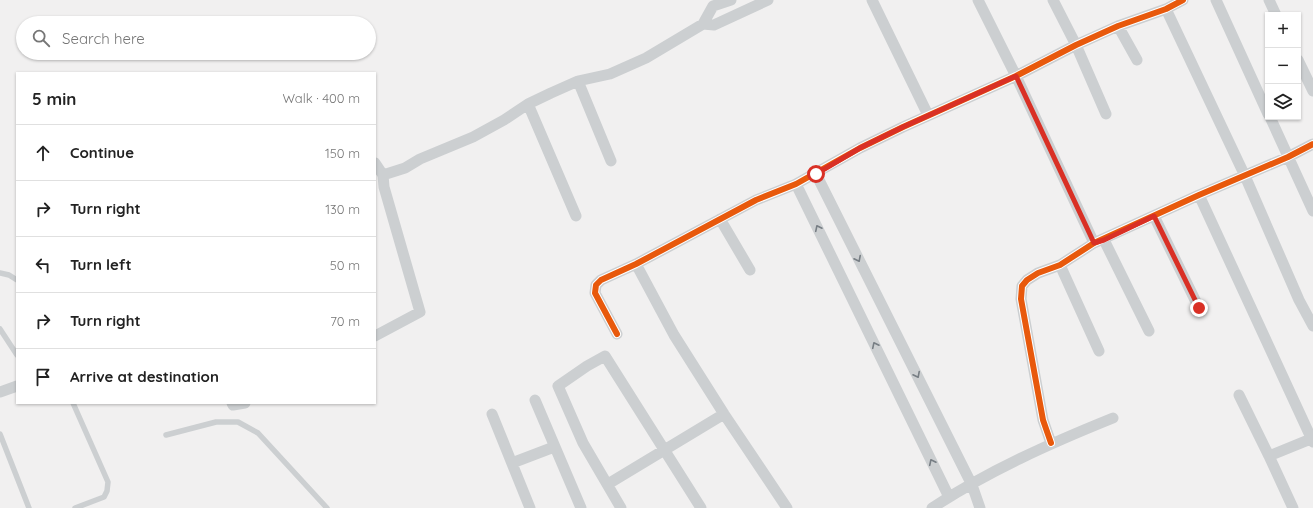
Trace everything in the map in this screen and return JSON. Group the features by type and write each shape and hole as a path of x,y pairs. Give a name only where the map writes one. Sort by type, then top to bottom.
{"street":[{"path":"711,3 732,0 738,14"},
{"path":"383,175 405,168 420,159 473,137 504,120 528,104 578,81 610,74 646,58 703,24 714,25 768,0"},
{"path":"872,0 928,115"},
{"path":"978,0 1099,242 1149,331"},
{"path":"1053,0 1076,45 1106,114"},
{"path":"617,334 594,293 596,285 601,280 636,264 756,200 796,184 816,174 860,148 928,115 1016,76 1076,45 1118,26 1166,9 1182,0"},
{"path":"1216,0 1265,107"},
{"path":"1269,0 1275,12"},
{"path":"711,3 720,22"},
{"path":"703,24 711,3"},
{"path":"1166,9 1245,176 1299,300 1313,326"},
{"path":"1118,26 1136,60"},
{"path":"1301,66 1313,91"},
{"path":"578,81 611,161"},
{"path":"528,104 576,216"},
{"path":"1271,120 1313,211"},
{"path":"1051,443 1043,420 1021,299 1022,286 1027,280 1038,273 1060,265 1099,242 1199,195 1288,157 1313,144"},
{"path":"376,164 383,175 384,187 420,312 376,335"},
{"path":"816,174 972,485 980,508"},
{"path":"796,184 949,497"},
{"path":"1199,195 1312,439 1269,456"},
{"path":"1154,216 1199,308"},
{"path":"720,218 750,270"},
{"path":"636,264 674,335 724,414 787,508"},
{"path":"1060,265 1099,351"},
{"path":"621,508 583,444 558,386 587,366 605,356 701,508"},
{"path":"0,392 16,386"},
{"path":"1238,395 1293,508"},
{"path":"535,400 581,508"},
{"path":"492,414 530,508"},
{"path":"608,484 724,414"},
{"path":"932,508 949,497 1051,443 1113,418"},
{"path":"512,463 554,447"}],"lane":[{"path":"0,273 9,275 16,279"},
{"path":"0,329 16,353"},
{"path":"73,404 108,482 108,491 104,497 75,508"},
{"path":"166,435 216,422 238,422 258,434 327,508"},
{"path":"0,434 29,508"}],"cycle path":[{"path":"617,334 595,293 596,285 601,280 636,264 756,200 796,184 860,148 903,127 1016,76 1076,45 1118,26 1166,9 1183,0"},
{"path":"1051,443 1043,420 1021,299 1022,286 1027,280 1038,273 1060,265 1094,243 1199,195 1288,157 1313,144"}],"route":[{"path":"816,174 860,148 928,115 1016,76 1094,243 1104,240 1154,216 1199,308"}]}
